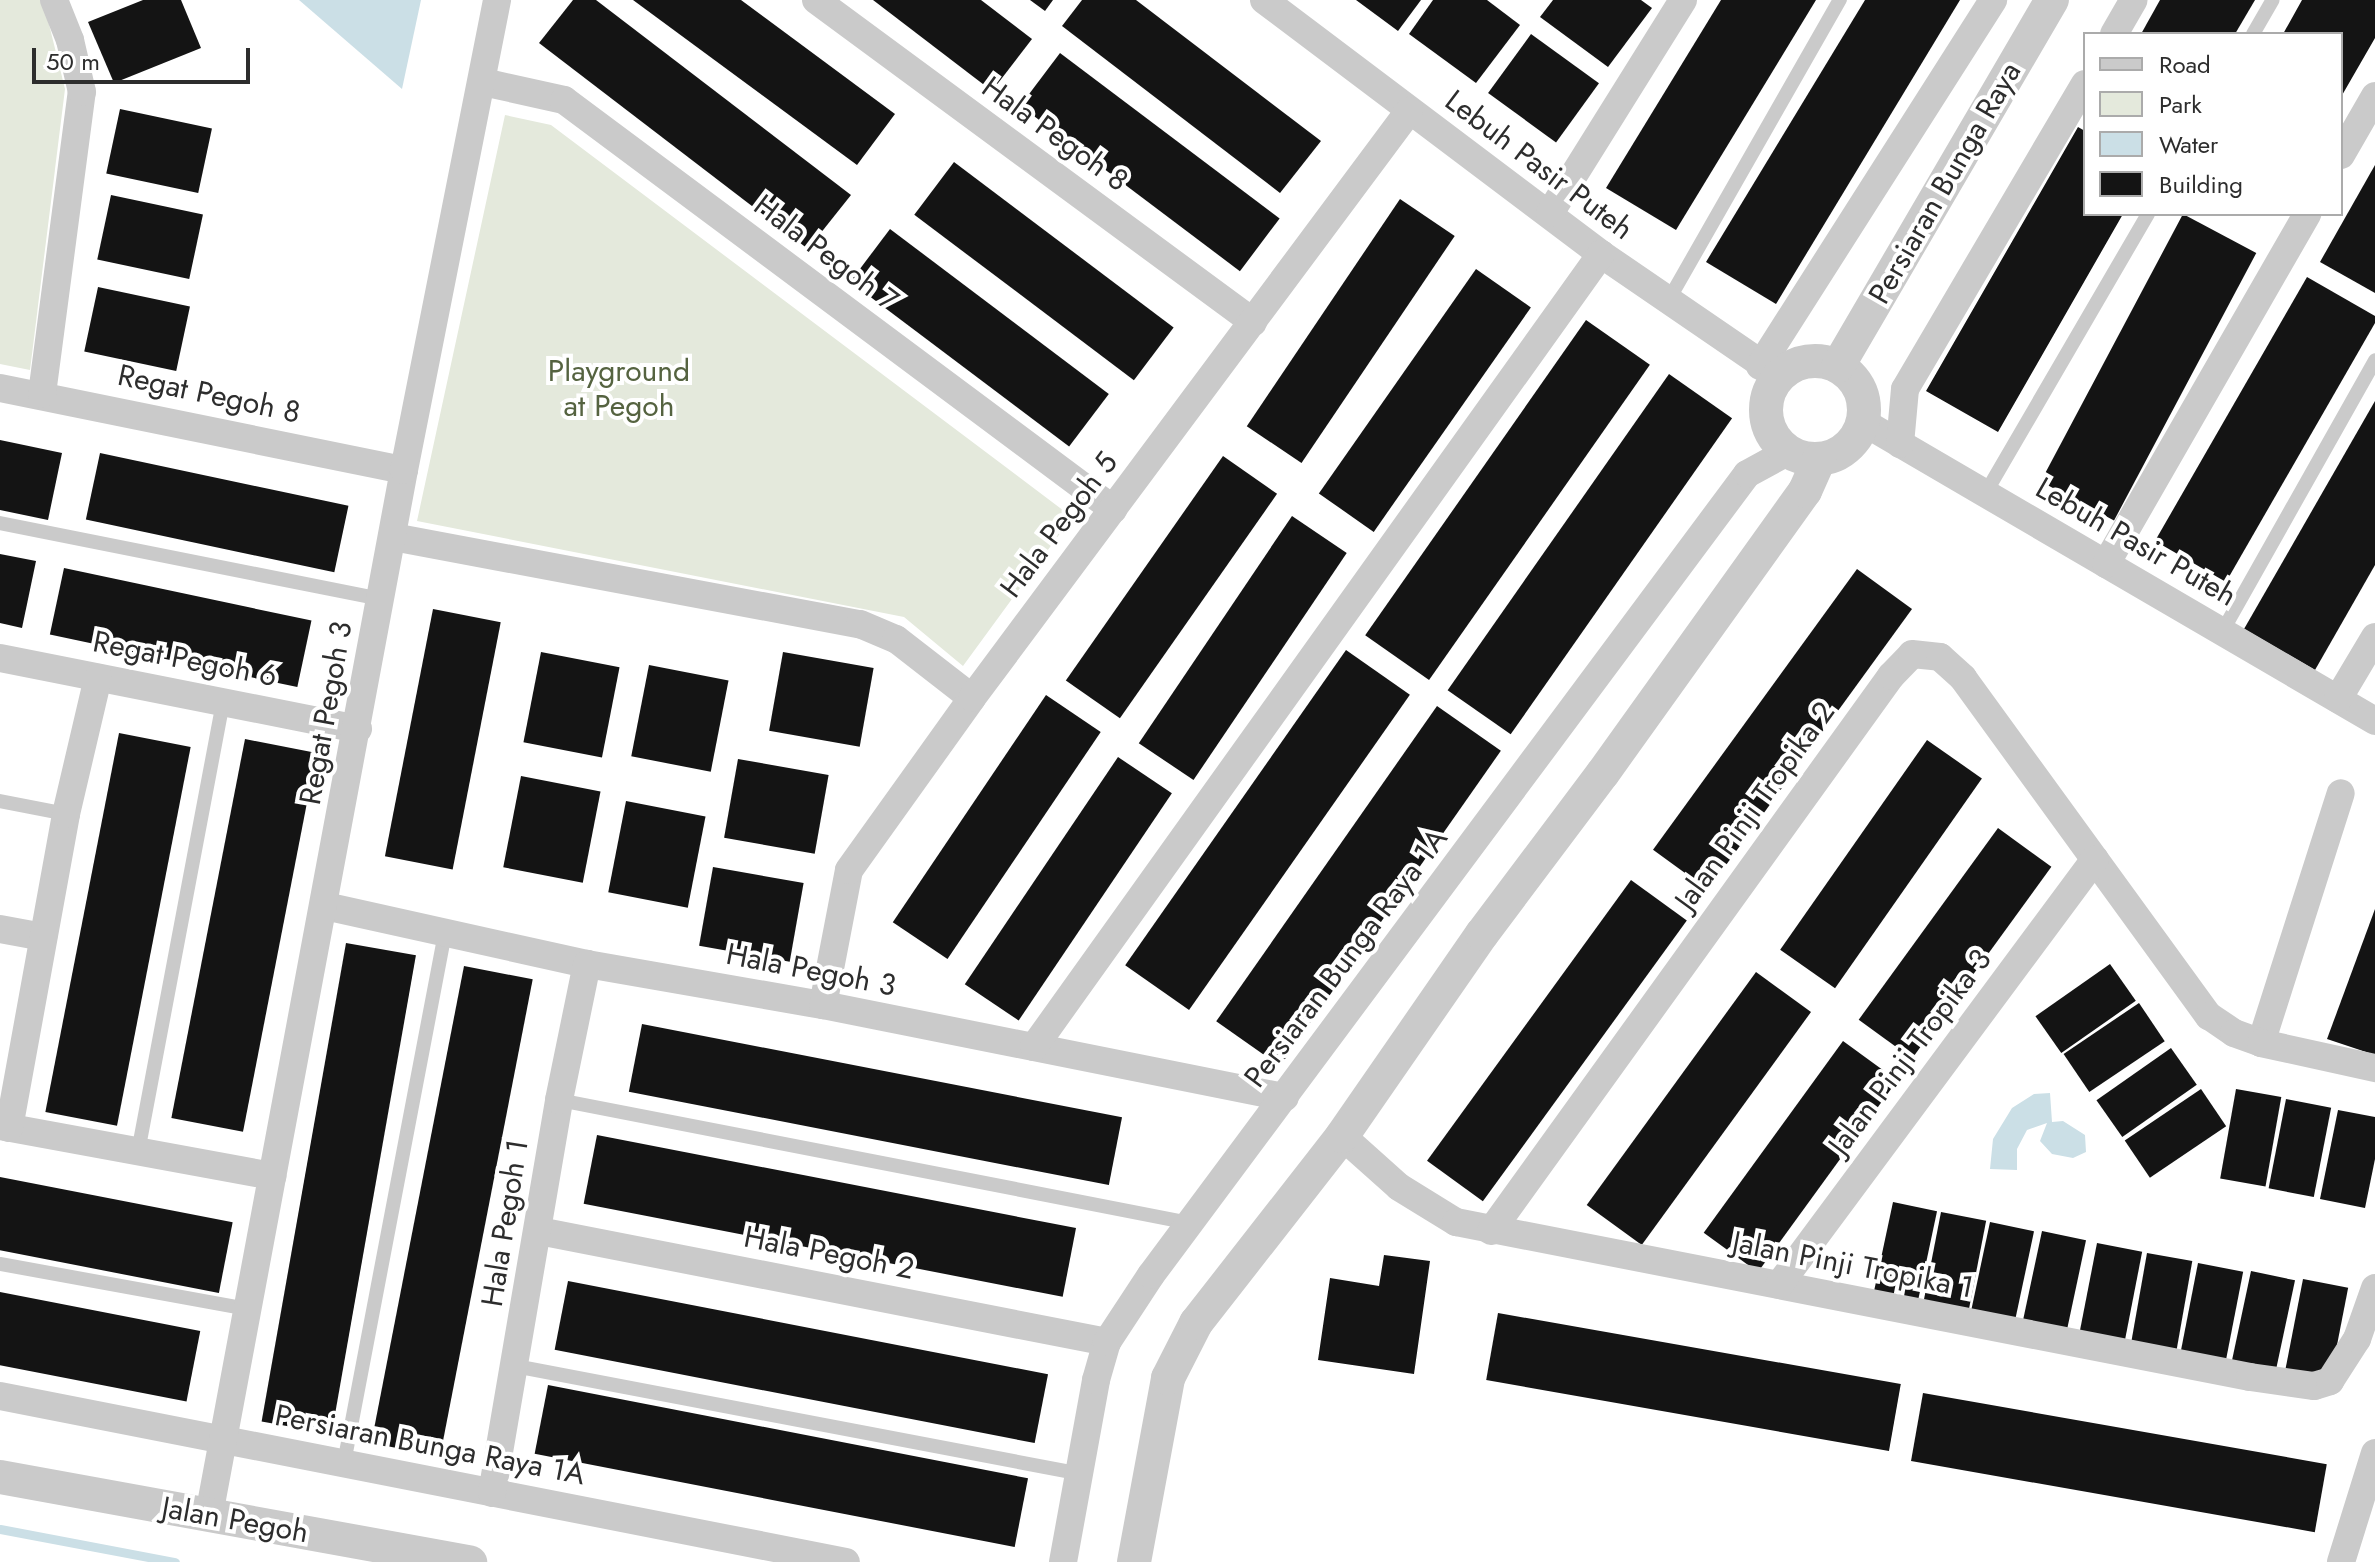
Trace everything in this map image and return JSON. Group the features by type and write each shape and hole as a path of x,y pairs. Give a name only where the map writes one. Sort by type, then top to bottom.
{"street":[{"path":"42,394 82,92 70,40 54,0"},
{"name":"Regat Pegoh 3","path":"209,1515 221,1437 325,906 404,470 497,0"},
{"name":"Hala Pegoh 8","path":"816,0 1253,322"},
{"name":"Lebuh Pasir Puteh","path":"1264,0 1601,254 1770,371"},
{"path":"1550,213 1683,0"},
{"path":"1770,371 1817,361 1838,366 1851,376 1860,390 1864,406 1863,422 1846,447 1804,455 1774,436 1766,416 1770,371 1993,0"},
{"name":"Persiaran Bunga Raya","path":"1838,366 2052,0"},
{"path":"2115,32 2134,0"},
{"name":"Hala Pegoh 7","path":"483,82 564,100 1113,509"},
{"path":"1900,444 1905,389 2083,87"},
{"path":"2343,152 2375,96"},
{"name":"Hala Pegoh 5","path":"823,1005 849,870 972,698 1409,111"},
{"path":"2106,564 2306,216"},
{"path":"1034,1047 1601,254"},
{"name":"Regat Pegoh 8","path":"0,388 42,394 404,470"},
{"name":"Lebuh Pasir Puteh","path":"1863,422 2375,721"},
{"path":"1134,1562 1168,1378 1196,1323 1342,1136 1482,934 1603,773 1805,491 1804,455"},
{"name":"Persiaran Bunga Raya 1A","path":"1063,1562 1082,1474 1096,1380 1107,1342 1190,1223 1747,474 1804,455"},
{"path":"393,537 860,624 896,639 972,698"},
{"path":"2338,699 2375,637"},
{"name":"Jalan Pinji Tropika 2","path":"1491,1231 1891,676 1912,654 1940,657 1963,678 2095,859"},
{"name":"Regat Pegoh 6","path":"0,658 358,729"},
{"path":"98,678 66,814 4,1127 272,1176"},
{"path":"2261,1043 2341,793"},
{"path":"2095,859 2209,1016 2234,1033 2261,1043 2375,1068"},
{"name":"Jalan Pinji Tropika 3","path":"1779,1285 2095,859"},
{"name":"Hala Pegoh 3","path":"325,906 587,964 823,1005 1285,1097"},
{"path":"0,929 43,937"},
{"name":"Hala Pegoh 1","path":"492,1493 559,1100 587,964"},
{"name":"Jalan Pinji Tropika 1","path":"1342,1136 1399,1187 1456,1222 2250,1377 2314,1386 2330,1381 2357,1339 2375,1288"},
{"name":"Hala Pegoh 2","path":"539,1231 1107,1342"},
{"name":"Persiaran Bunga Raya 1A","path":"0,1396 846,1562"},
{"path":"2341,1562 2367,1499 2375,1453"},
{"name":"Jalan Pegoh","path":"0,1477 470,1562"}],"lane":[{"path":"1668,301 1840,0"},
{"path":"2254,32 2273,0"},
{"path":"1985,494 2147,216"},
{"path":"2222,632 2375,360"},
{"path":"0,523 381,599"},
{"path":"138,1152 223,700"},
{"path":"0,801 66,814"},
{"path":"344,1463 445,933"},
{"path":"559,1100 1190,1223"},
{"path":"0,1264 247,1309"},
{"path":"515,1366 1082,1474"}],"green space":[{"path":"0,0 43,0 65,89 30,370 0,364"},
{"name":"Playground at Pegoh","path":"505,115 551,125 1072,517 963,666 904,617 417,521"}],"water":[{"path":"299,0 421,0 402,89"},
{"path":"2050,1093 2052,1122 2063,1121 2085,1135 2086,1152 2073,1158 2052,1154 2040,1141 2047,1123 2027,1130 2017,1149 2017,1170 1990,1169 1993,1139 2012,1108 2034,1094"}],"building":[{"path":"143,0 181,0 201,48 114,83 88,22"},
{"path":"573,0 596,0 851,195 808,249 539,43"},
{"path":"633,0 741,0 895,114 857,165"},
{"path":"873,0 981,0 1032,39 992,91"},
{"path":"1030,0 1053,0 1045,11"},
{"path":"1082,0 1136,0 1321,141 1280,193 1062,26"},
{"path":"1356,0 1421,0 1398,31"},
{"path":"1433,0 1487,0 1520,25 1476,83 1409,34"},
{"path":"1553,0 1641,0 1652,8 1608,67 1540,17"},
{"path":"1721,0 1816,0 1676,230 1606,188"},
{"path":"1865,0 1960,0 1776,304 1706,262"},
{"path":"2160,0 2255,0 2236,32 2142,32"},
{"path":"2302,0 2375,0 2375,38 2343,94 2343,32 2284,32"},
{"path":"1531,34 1599,83 1556,142 1488,93"},
{"path":"1060,53 1280,218 1240,271 1020,106"},
{"path":"120,109 212,129 198,193 106,174"},
{"path":"2078,127 2083,130 2083,216 2122,216 1998,432 1926,391"},
{"path":"954,162 1174,327 1134,380 914,215"},
{"path":"2375,165 2375,293 2320,262"},
{"path":"111,195 203,215 189,279 97,260"},
{"path":"1400,199 1455,236 1301,463 1247,426"},
{"path":"2182,216 2187,216 2256,253 2114,520 2041,482"},
{"path":"890,229 1109,394 1069,447 850,282"},
{"path":"1476,269 1531,307 1374,532 1319,493"},
{"path":"2307,277 2375,316 2375,323 2226,582 2155,541"},
{"path":"98,287 190,307 176,371 84,352"},
{"path":"1586,320 1650,365 1429,680 1365,635"},
{"path":"1669,374 1732,418 1511,734 1448,690"},
{"path":"2375,401 2375,565 2315,670 2244,629"},
{"path":"0,440 62,453 48,520 0,510"},
{"path":"100,453 348,506 334,572 86,520"},
{"path":"1223,456 1277,494 1120,718 1066,680"},
{"path":"1292,516 1347,553 1193,780 1139,743"},
{"path":"0,554 36,561 22,628 0,623"},
{"path":"64,568 311,621 297,687 50,635"},
{"path":"1857,569 1912,609 1708,890 1653,850"},
{"path":"433,609 501,622 453,870 385,856"},
{"path":"1346,650 1410,695 1189,1010 1125,965"},
{"path":"541,652 620,667 602,758 523,742"},
{"path":"783,652 874,668 860,747 769,731"},
{"path":"649,665 729,680 711,772 631,756"},
{"path":"1046,695 1101,732 947,959 893,922"},
{"path":"1437,706 1501,751 1280,1066 1216,1021"},
{"path":"119,733 191,747 117,1126 45,1112"},
{"path":"245,739 317,753 243,1132 171,1118"},
{"path":"1927,740 1982,778 1835,988 1780,950"},
{"path":"1118,757 1172,793 1019,1021 965,984"},
{"path":"738,759 829,775 815,854 724,838"},
{"path":"521,776 601,791 583,883 503,867"},
{"path":"626,801 706,816 688,908 608,892"},
{"path":"1998,828 2051,867 1912,1059 1859,1020"},
{"path":"713,867 804,883 790,962 699,946"},
{"path":"1631,880 1687,921 1483,1201 1427,1161"},
{"path":"2375,909 2375,1055 2327,1039"},
{"path":"346,943 416,955 332,1434 262,1422"},
{"path":"2110,964 2136,1001 2061,1053 2035,1016"},
{"path":"464,966 533,979 440,1456 371,1443"},
{"path":"1756,972 1811,1012 1642,1245 1587,1205"},
{"path":"2139,1003 2165,1041 2089,1092 2064,1054"},
{"path":"642,1024 1122,1117 1109,1185 629,1092"},
{"path":"1843,1041 1897,1080 1758,1272 1704,1233"},
{"path":"2171,1048 2197,1085 2122,1137 2096,1100"},
{"path":"2201,1089 2226,1126 2150,1178 2125,1140"},
{"path":"2236,1089 2281,1097 2265,1187 2220,1179"},
{"path":"2286,1099 2331,1108 2314,1197 2269,1188"},
{"path":"2338,1110 2375,1117 2375,1159 2365,1208 2320,1199"},
{"path":"597,1135 1076,1228 1063,1297 584,1204"},
{"path":"0,1177 233,1222 219,1293 0,1250"},
{"path":"1893,1202 1937,1211 1918,1300 1874,1291"},
{"path":"1941,1212 1986,1221 1969,1310 1924,1301"},
{"path":"1990,1222 2034,1231 2015,1320 1971,1311"},
{"path":"2042,1231 2086,1240 2067,1330 2023,1321"},
{"path":"2097,1243 2142,1252 2125,1341 2080,1332"},
{"path":"2147,1253 2192,1261 2176,1351 2131,1343"},
{"path":"1384,1255 1430,1261 1414,1374 1318,1360 1330,1278 1379,1286"},
{"path":"2198,1263 2243,1272 2226,1361 2181,1352"},
{"path":"2251,1271 2295,1280 2276,1369 2232,1360"},
{"path":"2303,1279 2348,1288 2331,1378 2285,1369"},
{"path":"568,1281 1048,1374 1035,1443 555,1350"},
{"path":"0,1292 200,1331 187,1402 0,1365"},
{"path":"1498,1313 1901,1384 1889,1451 1486,1380"},
{"path":"548,1385 1028,1478 1015,1547 535,1454"},
{"path":"1923,1393 2327,1464 2315,1532 1911,1461"}],"waterway":[{"path":"0,1529 175,1562"}]}
